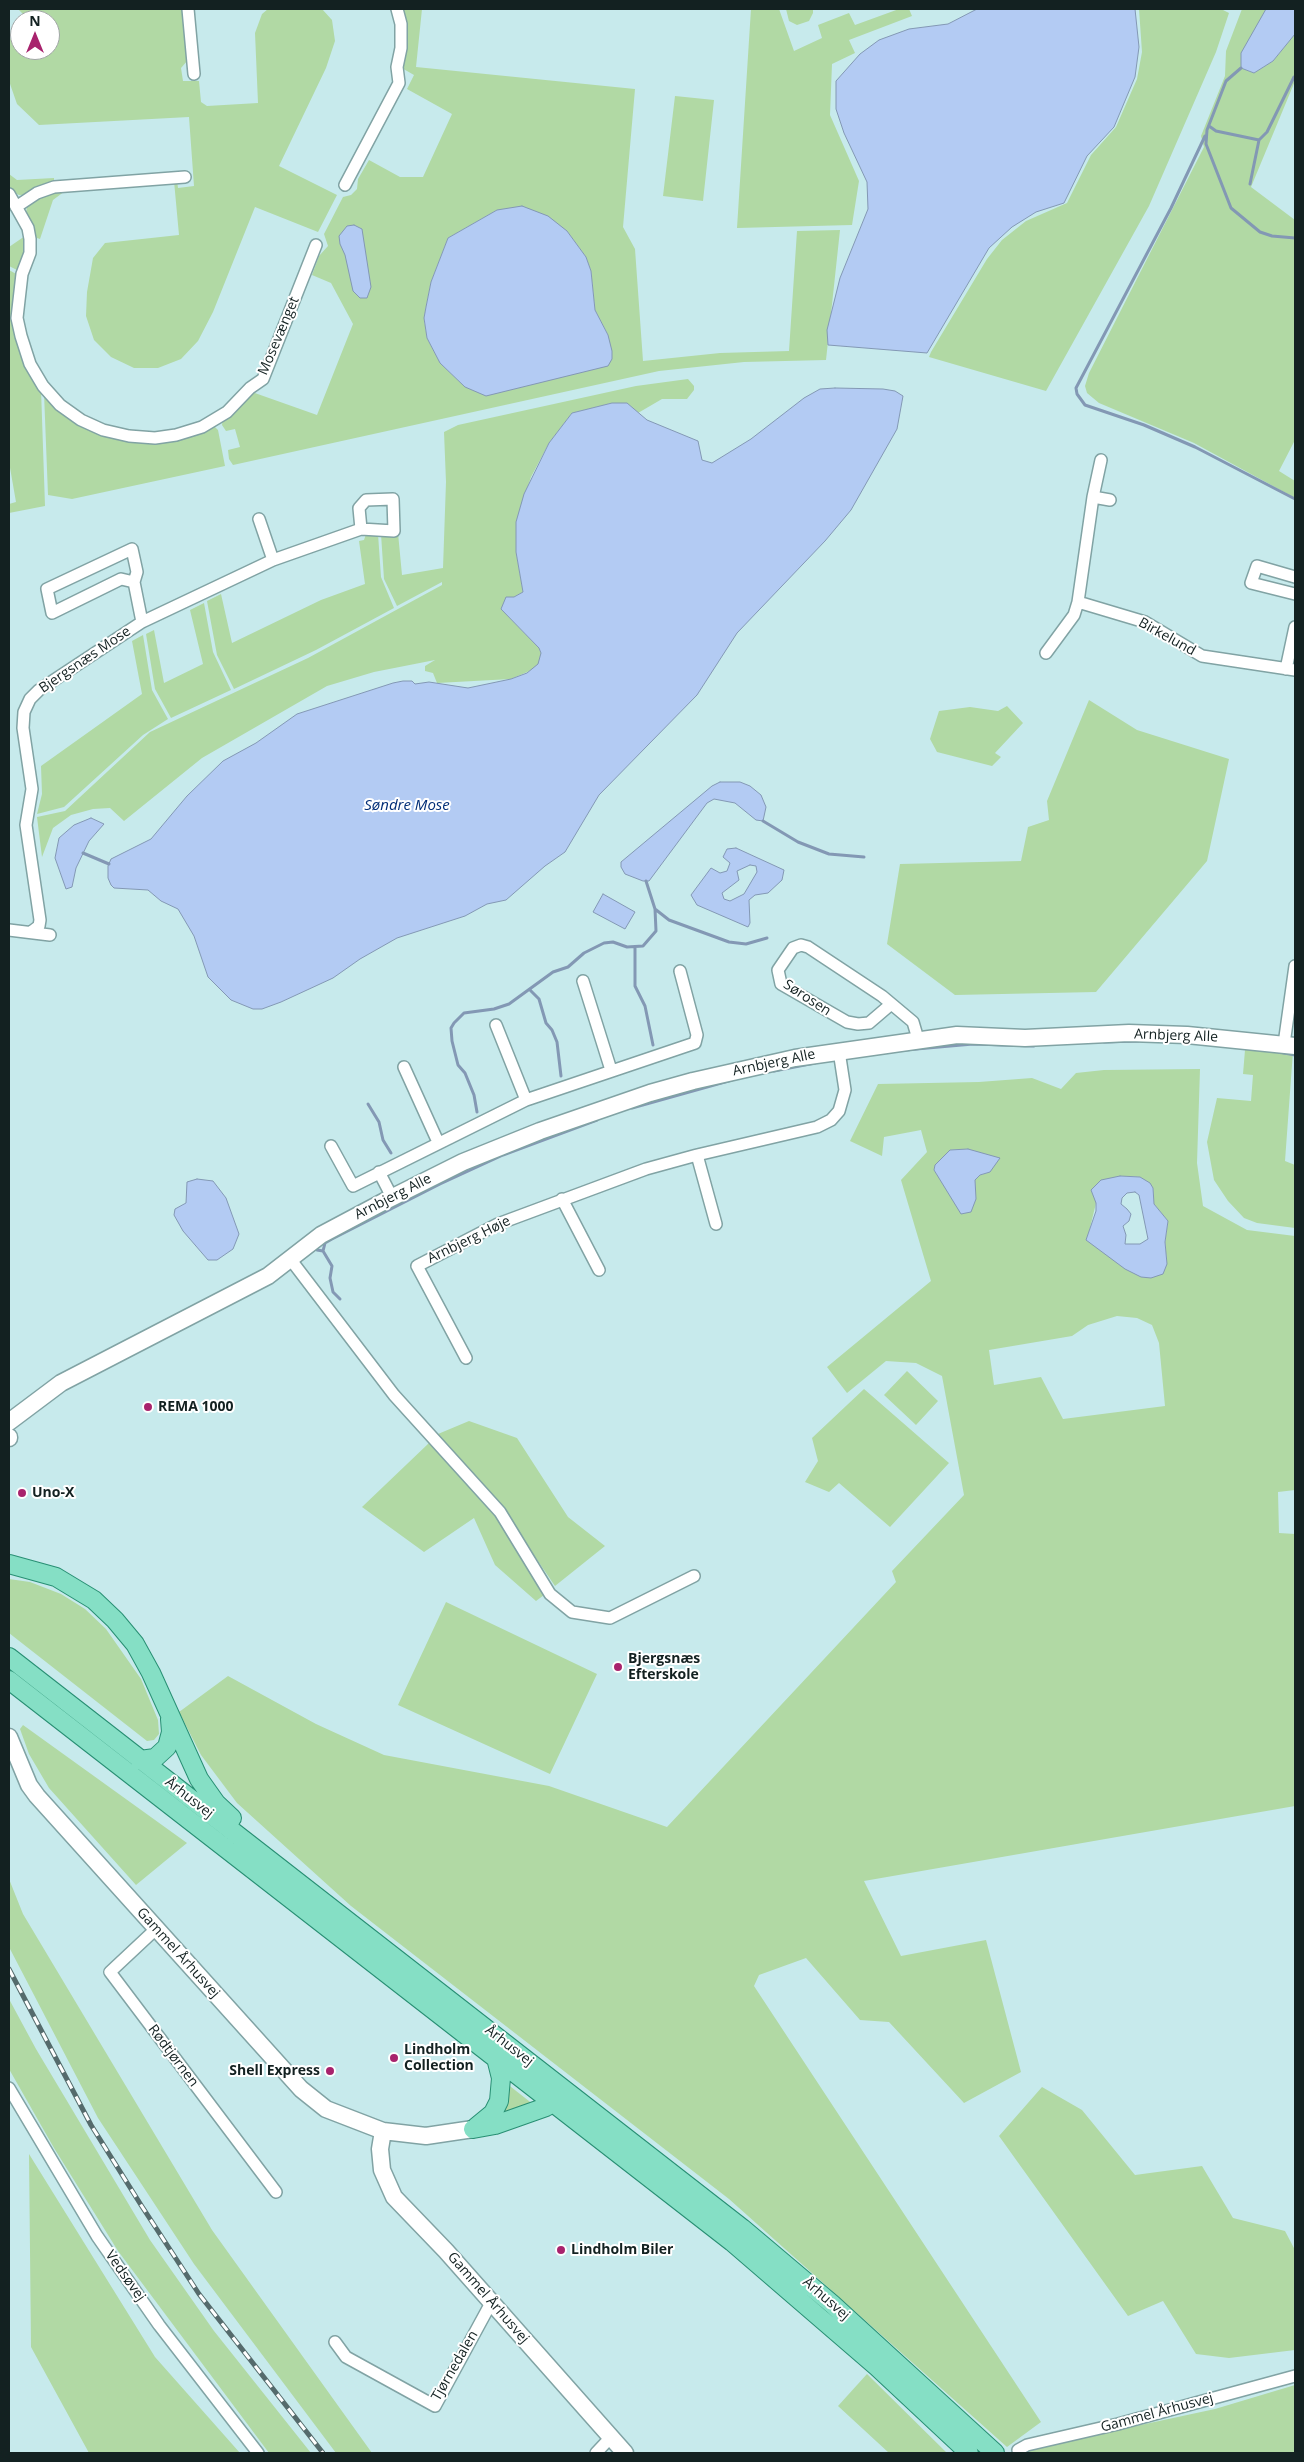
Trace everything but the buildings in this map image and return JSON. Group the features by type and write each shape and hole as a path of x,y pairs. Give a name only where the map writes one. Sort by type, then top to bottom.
{"main road":[{"path":"9,1564 56,1577 94,1600 135,1644 151,1673 199,1780 216,1803 339,1914"},
{"name":"Århusvej","path":"9,1657 742,2228 832,2304 995,2453"},
{"name":"Århusvej","path":"9,1680 776,2278 877,2367 969,2453"},
{"path":"140,1760 155,1758 167,1746 171,1732 170,1718"},
{"path":"473,2130 492,2113 499,2101 501,2078 496,2058"},
{"path":"473,2130 495,2125 546,2107 552,2103"}],"street":[{"path":"188,9 194,74"},
{"path":"345,185 399,83 398,67 401,48 401,24 397,9"},
{"path":"16,207 37,193 54,187 185,177"},
{"name":"Mosevænget","path":"9,194 28,228 30,239 30,253 22,274 18,318 21,336 30,364 43,386 60,405 81,420 103,430 129,436 155,438 202,427 227,412 250,388 263,379 316,245"},
{"path":"1046,653 1074,614 1078,602 1093,497 1101,460"},
{"path":"1093,497 1110,500"},
{"path":"259,519 273,560"},
{"name":"Bjergsnæs Mose","path":"31,932 39,926 40,920 26,825 32,789 23,728 24,712 30,699 39,690 142,622 273,560 361,529"},
{"name":"Bjergsnæs Mose","path":"134,582 121,579 52,613 47,589 132,549 137,572 134,582 142,622"},
{"path":"1295,577 1257,566 1250,583 1295,594"},
{"name":"Birkelund","path":"1078,602 1145,622 1202,656 1291,669 1295,627"},
{"path":"9,930 50,935"},
{"name":"Sørosen","path":"890,1005 868,1023 846,1022 781,984 778,970 793,948 801,945 808,947 882,996 890,1005 913,1022 918,1039"},
{"path":"1290,1045 1295,966"},
{"path":"331,1146 352,1186 526,1100 695,1043 698,1035 680,970"},
{"path":"583,981 611,1070"},
{"path":"496,1025 526,1100"},
{"name":"Arnbjerg Alle","path":"9,1422 61,1383 268,1276 321,1235 392,1197 463,1162 540,1131 622,1102 755,1066 839,1051 957,1035 1025,1038 1129,1034 1187,1035 1290,1045"},
{"name":"Arnbjerg Høje","path":"466,1358 417,1266 498,1224 646,1169 816,1127 831,1120 839,1111 845,1090 839,1051"},
{"path":"404,1067 438,1142"},
{"path":"697,1155 716,1224"},
{"path":"379,1172 392,1197"},
{"path":"562,1199 599,1270"},
{"path":"291,1260 394,1395 500,1512 550,1594 572,1612 610,1618 694,1576"},
{"name":"Gammel Århusvej","path":"9,1737 29,1785 37,1796 302,2090 326,2109 383,2131 426,2136 473,2130"},
{"name":"Rødtjørnen","path":"157,1928 110,1972 276,2192"},
{"name":"Vedsøvej","path":"9,2088 97,2236 159,2326 258,2453"},
{"name":"Gammel Århusvej","path":"383,2131 380,2149 382,2170 391,2192 625,2453"},
{"name":"Tjørnedalen","path":"335,2342 346,2357 435,2406 491,2303"},
{"name":"Gammel Århusvej","path":"1018,2450 1027,2445 1118,2424 1295,2376"},
{"path":"596,2453 610,2437"}],"green space":[{"path":"185,9 188,60 181,68 183,81 199,81 201,102 207,106 258,103 255,33 262,14 268,9 322,9 332,20 335,41 326,68 279,166 337,195 318,232 255,207 213,312 198,341 181,359 158,368 134,368 111,357 94,340 86,316 87,292 93,258 105,243 179,235 174,181 177,180 178,188 194,186 189,117 39,125 17,104 9,81 9,41 10,40 10,60 60,60 60,10 19,10"},
{"path":"400,9 422,9 416,67 635,89 623,227 635,249 643,361 720,353 789,351 797,231 840,230 826,360 744,362 659,371 233,465 229,459 228,450 240,447 235,429 226,431 222,425 223,418 252,392 317,415 353,324 331,283 312,275 319,256 328,246 324,234 343,197 351,195 357,189 358,179 369,160 400,177 423,177 452,114 407,89 414,75 400,67","holes":["497,210 567,231 586,257 591,271 595,310 608,335 465,387 440,363 427,338 424,319 431,282 448,238"]},
{"path":"751,9 779,9 794,51 822,38 818,25 849,13 855,25 899,9 909,9 912,16 849,40 855,53 832,64 830,115 859,181 852,225 737,228"},
{"path":"786,9 813,9 813,13 809,21 797,25 789,21"},
{"path":"1139,9 1221,9 1229,13 1216,52 1149,206 1046,391 929,357 987,259 1002,240 1026,221 1067,203 1091,155 1116,127 1137,79 1142,52"},
{"path":"1242,9 1266,9 1241,68 1254,73 1273,61 1295,34 1295,81 1251,187 1295,220 1295,440 1279,471 1295,481 1295,498 1194,443 1099,403 1087,393 1085,386 1089,373 1204,147 1201,136 1225,76 1226,51"},
{"path":"675,96 714,100 703,201 663,196"},
{"path":"9,174 17,180 54,178 54,181 19,195 9,187"},
{"path":"65,191 53,200 40,239 34,237 26,214 27,206 43,194"},
{"path":"25,236 26,247 17,270 9,266 9,247"},
{"path":"9,270 18,275 14,295 41,389 45,506 9,513 9,504 16,502 9,462"},
{"path":"688,379 694,386 694,390 687,399 662,399 638,413 627,403 612,403 572,413 549,443 531,477 516,522 516,552 523,592 514,597 501,609 539,648 541,653 540,662 534,669 511,679 437,683 433,673 425,671 425,666 435,660 374,672 327,686 202,758 124,821 110,808 93,809 71,815 53,828 42,857 37,817 65,811 150,732 308,658 442,585 442,582 397,606 384,579 381,534 398,533 402,575 443,568 446,482 444,432 458,425 636,386"},
{"path":"44,393 116,438 213,425 218,430 225,466 72,499 48,495"},
{"path":"366,534 378,534 381,577 394,608 316,650 234,689 217,655 207,601 221,594 232,643 321,600 365,584 359,541 364,540"},
{"path":"204,603 213,652 231,690 171,718 155,689 146,634 154,630 164,683 203,664 190,610"},
{"path":"143,635 152,690 168,719 143,735 64,807 37,814 42,794 41,766 142,694 132,641"},
{"path":"1089,700 1137,730 1229,759 1207,861 1096,992 955,995 887,944 900,864 1021,861 1028,827 1049,820 1047,801"},
{"path":"1007,706 1023,723 995,753 1001,757 992,766 937,752 930,739 939,711 970,707 998,711"},
{"path":"1250,1045 1293,1051 1285,1161 1295,1165 1295,1228 1257,1223 1244,1218 1228,1201 1214,1180 1207,1142 1217,1098 1251,1101 1253,1075 1243,1074 1245,1050"},
{"path":"1200,1069 1197,1163 1203,1206 1247,1230 1295,1236 1295,1490 1278,1492 1279,1533 1295,1534 1295,1806 864,1881 901,1956 986,1940 1021,2072 964,2103 889,2022 860,2020 806,1958 759,1975 754,1986 1041,2422 1007,2447 729,2199 351,1906 237,1803 201,1755 179,1712 228,1676 316,1724 384,1755 549,1786 667,1827 896,1582 892,1571 964,1495 942,1376 916,1363 886,1361 847,1393 827,1367 931,1281 901,1180 927,1152 921,1130 884,1137 882,1156 850,1141 878,1084 979,1082 1032,1078 1061,1089 1076,1073 1104,1070","holes":["968,1149 990,1172 980,1175 974,1180 976,1199 944,1185 934,1170 935,1166 950,1150","1120,1176 1140,1177 1153,1188 1154,1204 1168,1221 1165,1242 1167,1264 1087,1240 1096,1203","1117,1316 1137,1318 1152,1325 1159,1343 1165,1406 1063,1419 1041,1377 994,1385 989,1350 1072,1336 1088,1325"]},
{"path":"907,1371 938,1401 916,1425 884,1395"},
{"path":"864,1389 949,1463 890,1527 839,1483 829,1492 805,1482 818,1461 812,1438"},
{"path":"469,1421 517,1438 568,1517 605,1546 555,1586 503,1510 438,1434"},
{"path":"429,1443 495,1515 544,1595 536,1601 495,1565 474,1518 424,1552 362,1507"},
{"path":"9,1579 30,1582 61,1594 85,1609 106,1629 141,1679 158,1720 159,1734 154,1740 147,1741 9,1633"},
{"path":"446,1602 597,1674 550,1774 398,1705"},
{"path":"23,1725 187,1843 136,1885 49,1788 29,1754 20,1729"},
{"path":"9,1879 23,1914 212,2230 372,2453 336,2453 194,2264 98,2118 9,1947"},
{"path":"9,1999 36,2049 150,2240 214,2331 311,2453 269,2453 118,2251 54,2148 9,2069"},
{"path":"506,2083 534,2105 497,2115"},
{"path":"1042,2087 1082,2110 1135,2175 1202,2166 1233,2218 1285,2231 1295,2250 1295,2350 1229,2358 1196,2354 1163,2301 1128,2316 999,2136"},
{"path":"29,2154 155,2357 240,2453 89,2453 31,2347"},
{"path":"867,2374 947,2453 889,2453 838,2406"},
{"path":"1295,2385 1295,2453 1026,2453 1038,2447 1215,2409"}],"water":[{"path":"977,9 1135,9 1139,47 1135,77 1114,127 1087,156 1064,203 1036,212 1012,227 989,248 927,353 828,345 827,330 840,278 868,209 867,182 844,133 836,109 836,81 860,54 879,40 909,29 948,24"},
{"path":"1266,9 1295,9 1295,34 1273,61 1254,73 1241,68 1241,53"},
{"path":"522,206 548,216 567,231 586,257 591,271 595,310 608,335 612,359 608,366 486,396 465,387 440,363 427,338 424,318 426,307 431,282 448,238 497,210"},
{"path":"354,225 362,229 371,287 367,298 360,298 353,291 345,255 340,244 339,236 347,226"},
{"name":"Søndre Mose","path":"820,389 883,389 895,391 903,396 897,429 851,510 825,541 737,633 697,695 599,795 565,852 545,866 506,900 487,904 465,916 397,938 360,959 333,978 281,1002 262,1009 253,1009 231,1000 208,977 194,936 178,909 161,901 148,890 114,888 111,885 108,878 108,866 111,859 151,839 187,796 223,761 256,743 297,714 393,683 403,681 412,681 415,684 429,682 468,688 511,679 527,673 538,664 541,653 539,648 501,609 506,597 514,597 523,592 516,552 516,522 524,494 549,443 572,413 612,403 627,403 647,420 698,441 702,460 712,463 751,439 804,398"},
{"path":"720,782 740,782 750,786 761,795 766,807 763,821 756,820 735,803 714,799 707,803 649,881 643,881 625,874 621,867 621,862 712,786"},
{"path":"91,818 104,824 89,841 76,868 72,887 66,889 55,858 59,838 74,825"},
{"path":"736,848 784,870 782,880 768,893 755,895 749,900 750,923 748,927 697,905 691,895 711,868 720,873 727,871 730,863 723,857 727,849","holes":["750,865 756,866 757,872 744,894 730,901 724,899 722,893 739,880 737,871"]},
{"path":"603,894 635,912 625,929 593,912"},
{"path":"968,1149 1000,1158 990,1172 980,1175 975,1180 976,1199 971,1212 961,1214 934,1170 935,1165 950,1150"},
{"path":"1120,1176 1140,1177 1150,1183 1153,1188 1154,1204 1168,1221 1165,1242 1167,1264 1163,1274 1151,1278 1141,1277 1125,1269 1086,1240 1096,1211 1096,1203 1091,1190 1101,1180","holes":["1135,1192 1139,1195 1148,1239 1140,1244 1125,1244 1126,1235 1123,1226 1129,1221 1131,1214 1121,1204 1122,1198 1127,1193"]},
{"path":"197,1179 213,1181 226,1198 239,1234 233,1249 217,1260 208,1260 183,1231 174,1215 175,1209 186,1203 187,1182"}],"waterway":[{"path":"1241,68 1226,81 1207,130 1206,144 1231,208 1260,232 1272,236 1295,238"},
{"path":"1250,184 1259,140 1267,132 1294,77"},
{"path":"1209,126 1216,131 1259,140"},
{"path":"1205,136 1171,208 1076,388 1077,394 1085,405 1144,425 1195,447 1295,499"},
{"path":"763,821 798,842 829,854 864,857"},
{"path":"83,853 109,864"},
{"path":"646,881 655,909 669,920 729,942 746,944 767,938"},
{"path":"477,1112 474,1095 465,1073 458,1065 452,1041 451,1028 454,1023 464,1013 494,1009 509,1004 553,972 568,967 584,953 604,943 613,942 627,947 643,946 656,931 655,909"},
{"path":"635,947 635,986 645,1006 653,1045"},
{"path":"530,990 539,999 546,1023 552,1030 557,1042 561,1076"},
{"path":"1104,1042 1138,1041"},
{"path":"905,1050 973,1044 1034,1046"},
{"path":"1279,1052 1295,1055"},
{"path":"774,1071 815,1063"},
{"path":"632,1108 732,1080"},
{"path":"368,1104 379,1122 383,1140 391,1153"},
{"path":"317,1250 323,1251 325,1243 440,1184 503,1155 597,1120"},
{"path":"323,1251 332,1266 330,1278 333,1292 340,1299"}],"railway":[{"path":"9,1969 91,2125 141,2205 199,2294 323,2453"}],"place":[{"name":"REMA 1000","path":"148,1407"},
{"name":"Uno-X","path":"22,1493"},
{"name":"Bjergsnæs Efterskole","path":"618,1667"},
{"name":"Lindholm Collection","path":"394,2058"},
{"name":"Shell Express","path":"330,2071"},
{"name":"Lindholm Biler","path":"561,2250"}]}
